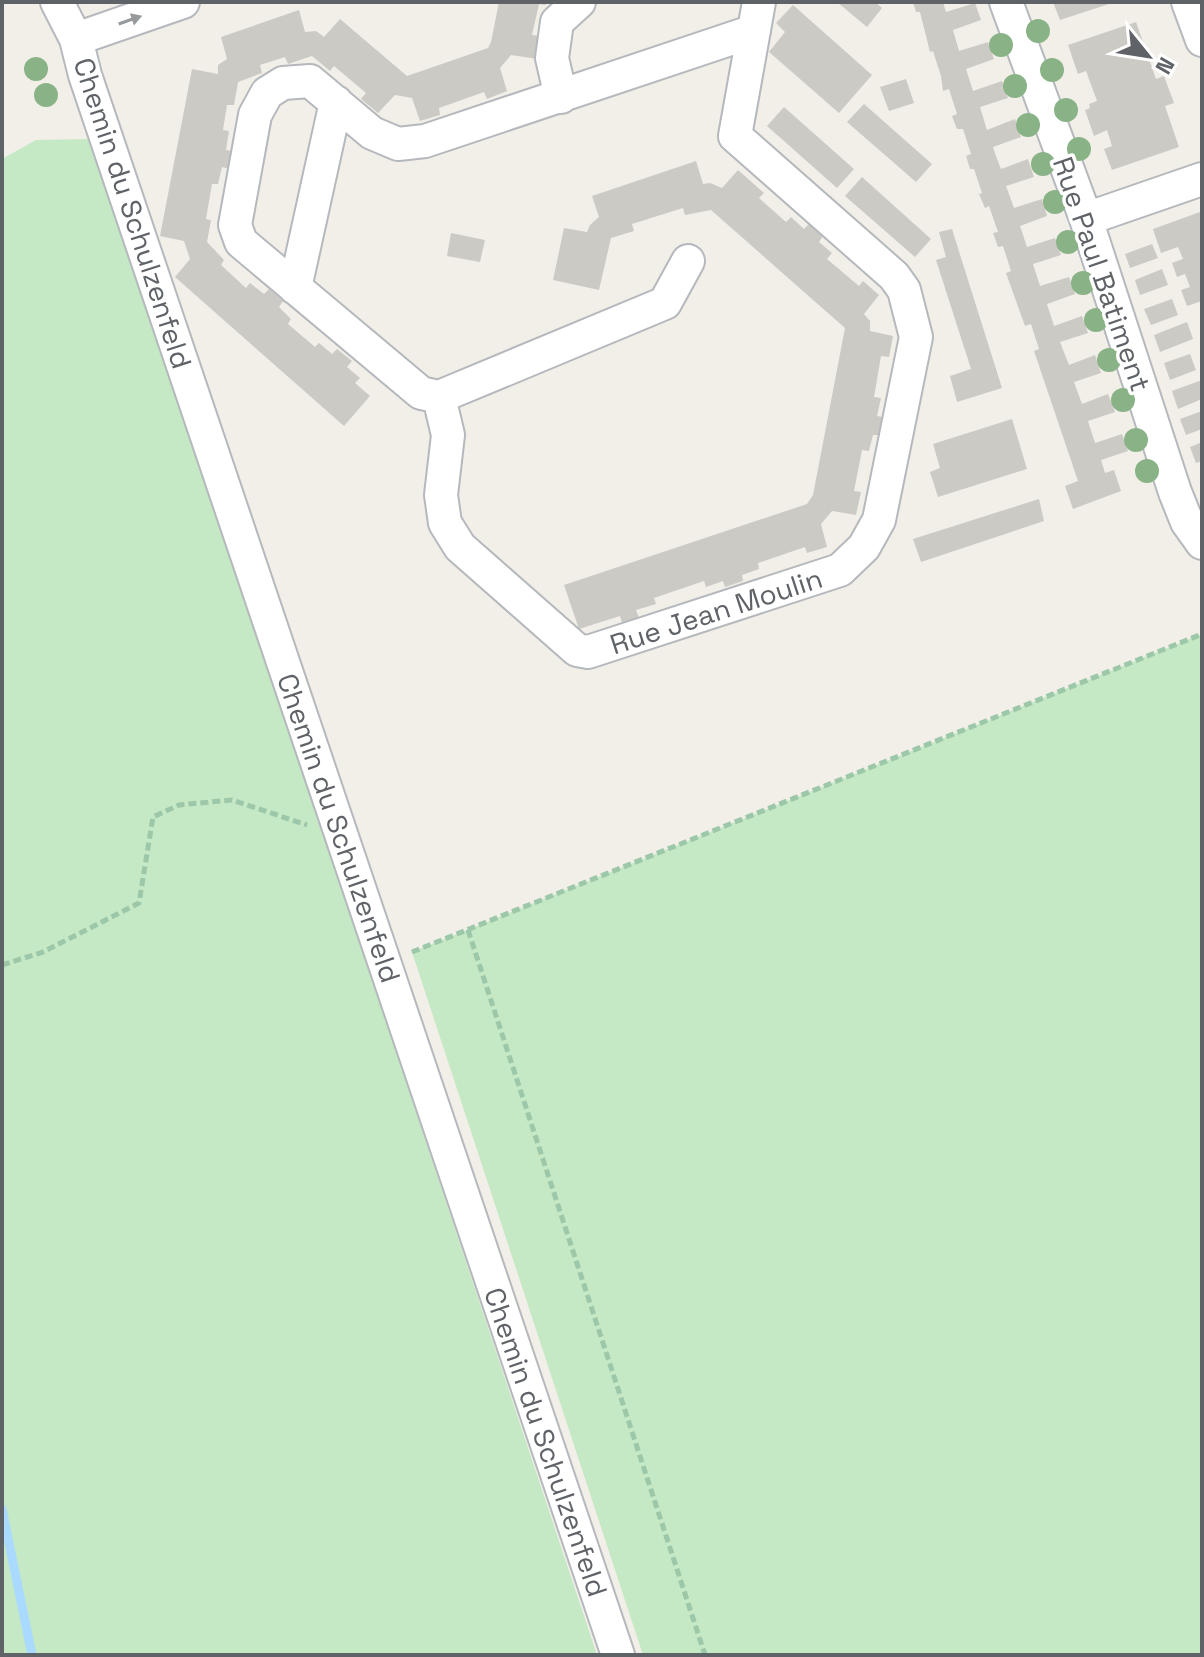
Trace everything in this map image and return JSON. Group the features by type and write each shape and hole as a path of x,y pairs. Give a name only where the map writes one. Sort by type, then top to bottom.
{"street":[{"name":"Chemin du Schulzenfeld","path":"57,2 76,39 85,75 618,1655"},
{"path":"76,39 183,2"},
{"path":"561,97 552,58 557,22 579,2"},
{"name":"Rue Paul Batiment","path":"1006,2 1086,219 1175,492 1187,522 1202,543"},
{"path":"1188,2 1202,40"},
{"path":"688,261 665,303 439,397 421,393 241,242 235,225 255,115 267,93 283,83 310,81 372,133 398,144 425,141 561,97 757,16"},
{"name":"Rue Jean Moulin","path":"439,397 448,435 441,495 445,523 460,547 577,650 588,652 840,570 864,547 879,520 916,337 904,290 894,276 735,136 757,16"},
{"path":"295,288 336,102"},
{"path":"1086,219 1202,179"}],"path":[{"path":"386,965 1202,634"},
{"path":"2,965 43,952 139,903 153,817 179,805 232,800 342,837"},
{"path":"468,930 705,1655"}],"green space":[{"path":"92,139 597,1655 2,1655 2,159 36,140"},
{"path":"1202,634 1202,1655 643,1655 412,952"}],"building":[{"path":"499,2 546,2 545,5 539,4 532,35 541,36 537,59 511,55 500,68 507,91 487,99 484,92 439,108 440,115 420,121 412,98 395,95 378,113 361,99 366,93 334,66 330,71 312,56 288,64 285,57 260,65 262,73 238,82 234,105 227,105 223,130 229,131 226,150 232,151 229,169 222,167 218,184 212,184 206,219 211,220 207,242 224,260 221,265 246,288 250,283 264,294 269,289 283,301 279,307 291,319 288,324 315,347 319,343 332,354 337,349 352,361 347,367 360,378 355,383 370,396 344,426 175,277 190,259 184,241 160,236 192,69 218,74 218,65 227,59 221,37 299,10 305,32 316,31 324,37 340,19 407,76 488,48"},
{"path":"837,2 875,2 882,8 867,27"},
{"path":"913,2 943,2 946,12 975,3 981,20 953,30 959,51 988,42 994,59 966,69 973,91 1002,81 1008,98 980,107 987,130 1015,119 1021,137 993,147 1001,169 1028,159 1034,177 1006,186 1014,208 1042,199 1047,216 1020,226 1027,247 1055,238 1061,255 1033,264 1040,286 1069,277 1075,294 1047,304 1054,326 1082,316 1088,333 1060,342 1069,365 1095,355 1101,373 1074,382 1082,404 1108,394 1115,412 1088,421 1095,443 1122,434 1128,451 1101,460 1105,473 1114,470 1121,491 1073,509 1065,486 1078,481 1034,351 1039,349 1031,324 1025,326 1006,273 1011,271 1003,246 998,247 993,233 998,232 989,206 985,208 974,169 970,169 966,156 971,154 963,129 957,129 952,116 957,114 949,89 943,91 920,12 916,12"},
{"path":"1053,2 1112,2 1112,3 1060,20"},
{"path":"793,5 872,75 839,113 769,52 785,32 776,23"},
{"path":"1136,22 1156,79 1164,76 1174,103 1165,106 1179,147 1112,170 1104,149 1112,146 1107,130 1094,136 1085,110 1097,101 1086,71 1078,74 1068,45"},
{"path":"906,79 914,103 889,111 880,87"},
{"path":"864,104 932,164 916,182 847,122"},
{"path":"784,107 854,169 837,188 767,126"},
{"path":"696,161 703,184 710,183 722,188 738,170 764,193 759,198 786,222 791,217 804,229 809,224 823,236 819,242 832,253 827,259 859,286 863,281 879,295 864,314 870,321 870,331 893,336 889,357 881,356 874,397 881,398 877,416 883,417 880,435 873,435 869,451 862,450 854,491 861,492 856,515 832,511 821,524 827,547 807,553 805,547 758,563 759,569 742,575 743,581 725,587 723,581 706,587 704,581 654,598 656,604 636,610 639,618 622,623 620,616 579,629 564,585 807,504 813,495 845,328 711,210 685,215 683,208 632,224 634,231 611,238 599,290 553,280 564,228 587,232 599,217 592,196"},
{"path":"862,177 931,239 915,257 845,196"},
{"path":"1200,212 1202,301 1187,306 1181,290 1190,287 1185,274 1177,277 1172,263 1183,259 1178,247 1161,253 1153,229"},
{"path":"952,229 1002,388 957,402 950,376 971,369 936,260 946,257 939,232"},
{"path":"451,233 485,240 480,262 447,256"},
{"path":"1152,244 1158,258 1130,268 1125,254"},
{"path":"1162,269 1168,285 1140,295 1135,280"},
{"path":"1172,299 1178,315 1151,325 1144,309"},
{"path":"1187,322 1193,339 1160,352 1154,335"},
{"path":"1190,354 1196,370 1170,380 1164,363"},
{"path":"1202,380 1202,399 1178,409 1172,391"},
{"path":"1202,411 1202,429 1186,435 1180,419"},
{"path":"1012,419 1027,469 938,497 930,472 940,468 933,444"},
{"path":"1202,442 1202,461 1196,463 1190,447"},
{"path":"1039,499 1044,521 921,562 913,539"}],"waterway":[{"path":"2,1509 32,1655"}]}
